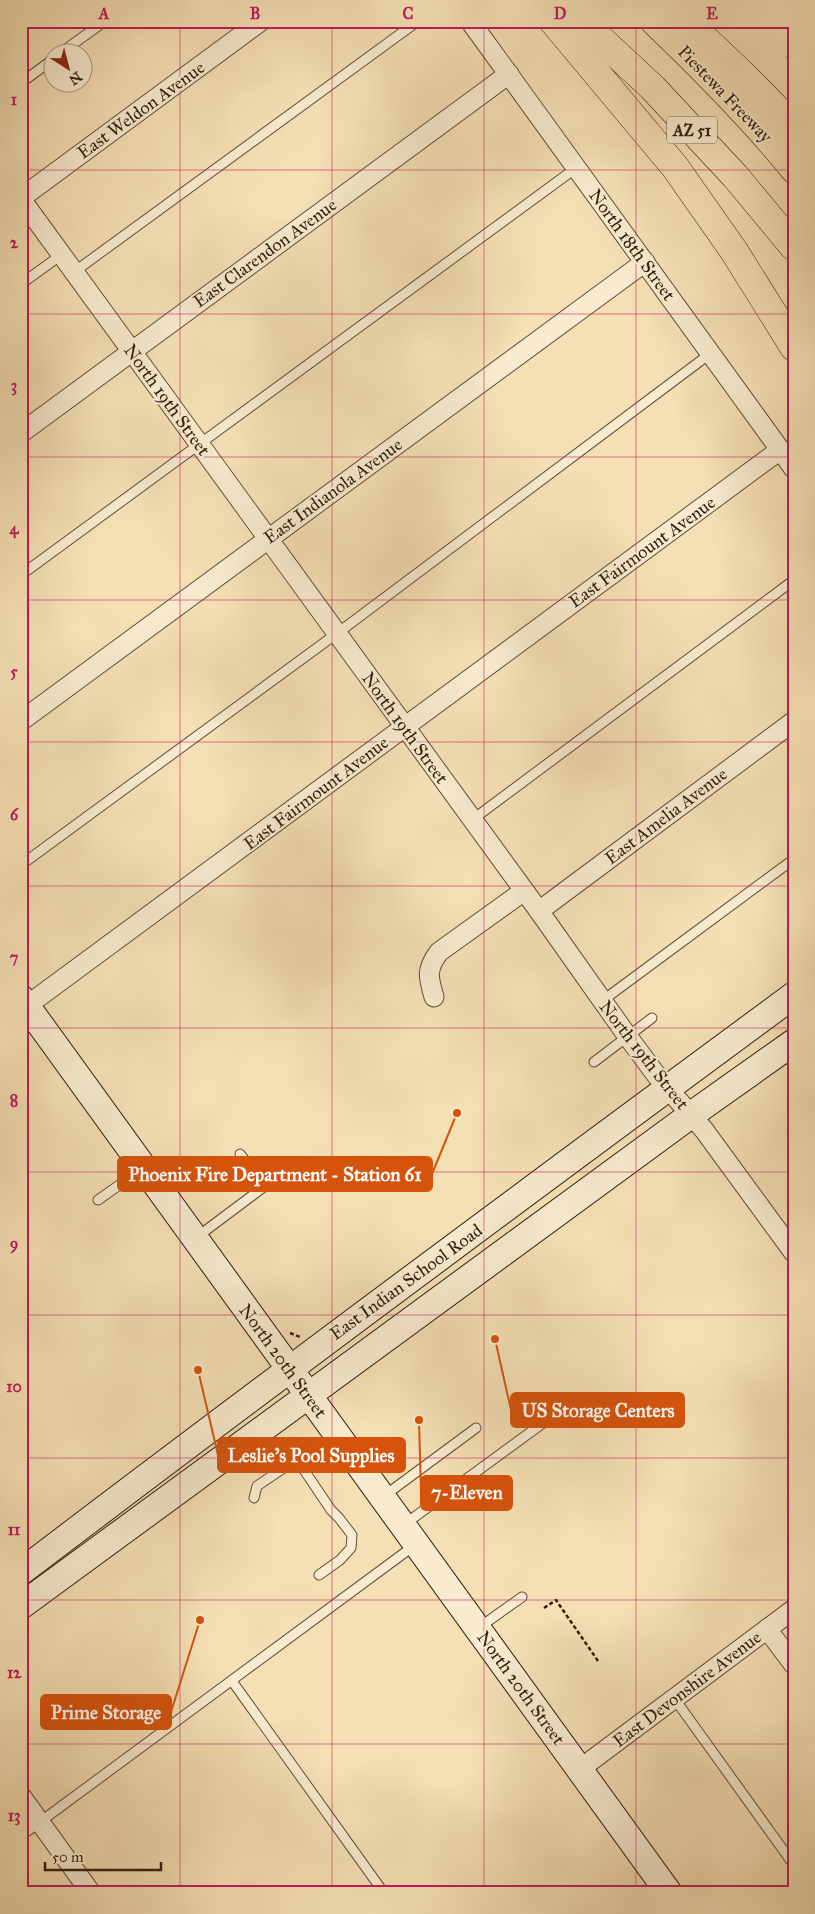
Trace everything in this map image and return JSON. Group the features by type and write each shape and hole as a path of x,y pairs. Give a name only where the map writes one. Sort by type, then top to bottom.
{"highway":[{"path":"553,21 675,167 734,251 794,347"},
{"name":"AZ 51","path":"581,21 653,88 735,176 794,247"},
{"name":"Piestewa Freeway","path":"654,21 769,139 794,169"},
{"path":"686,21 794,127"}],"main road":[{"name":"East Indian School Road","path":"21,1572 289,1368 430,1266 794,995"},
{"name":"North 20th Street","path":"23,1005 289,1368 669,1893"},
{"name":"East Indian School Road","path":"21,1606 691,1115 790,1053"}],"street":[{"name":"East Weldon Avenue","path":"21,198 261,21"},
{"name":"North 18th Street","path":"470,21 794,469"},
{"name":"East Clarendon Avenue","path":"21,433 509,74"},
{"name":"North 19th Street","path":"21,198 539,911 656,1076 704,1130 794,1253"},
{"name":"East Indianola Avenue","path":"21,721 646,262"},
{"name":"East Fairmount Avenue","path":"23,1005 237,852 780,450"},
{"name":"East Amelia Avenue","path":"539,911 794,721"},
{"path":"434,997 429,971 432,961 439,952 524,891"},
{"name":"East Devonshire Avenue","path":"580,1769 794,1609"},
{"path":"767,1628 794,1665"},
{"path":"21,1796 92,1893"}],"lane":[{"path":"76,42 105,21"},
{"path":"74,272 418,21"},
{"path":"21,83 42,67"},
{"path":"21,575 576,168"},
{"path":"21,284 61,255"},
{"path":"21,864 337,634 711,353"},
{"path":"472,820 794,580"},
{"path":"602,1002 794,859"},
{"path":"594,1062 652,1018"},
{"path":"195,1239 264,1186 240,1154"},
{"path":"98,1200 143,1168"},
{"path":"21,1836 232,1680 569,1404"},
{"path":"382,1497 476,1428"},
{"path":"254,1498 258,1486 288,1465 295,1463 302,1467 331,1510 352,1535 351,1548 340,1560 320,1575"},
{"path":"478,1629 522,1596"},
{"path":"232,1680 384,1893"},
{"path":"674,1698 794,1864"}],"path":[{"path":"256,1454 270,1471"},
{"path":"544,1608 556,1600 598,1661"}],"place":[{"name":"Phoenix Fire Department - Station 61","path":"457,1113"},
{"name":"US Storage Centers","path":"495,1339"},
{"name":"Leslie's Pool Supplies","path":"198,1370"},
{"name":"7-Eleven","path":"419,1420"},
{"name":"Prime Storage","path":"200,1620"}]}
